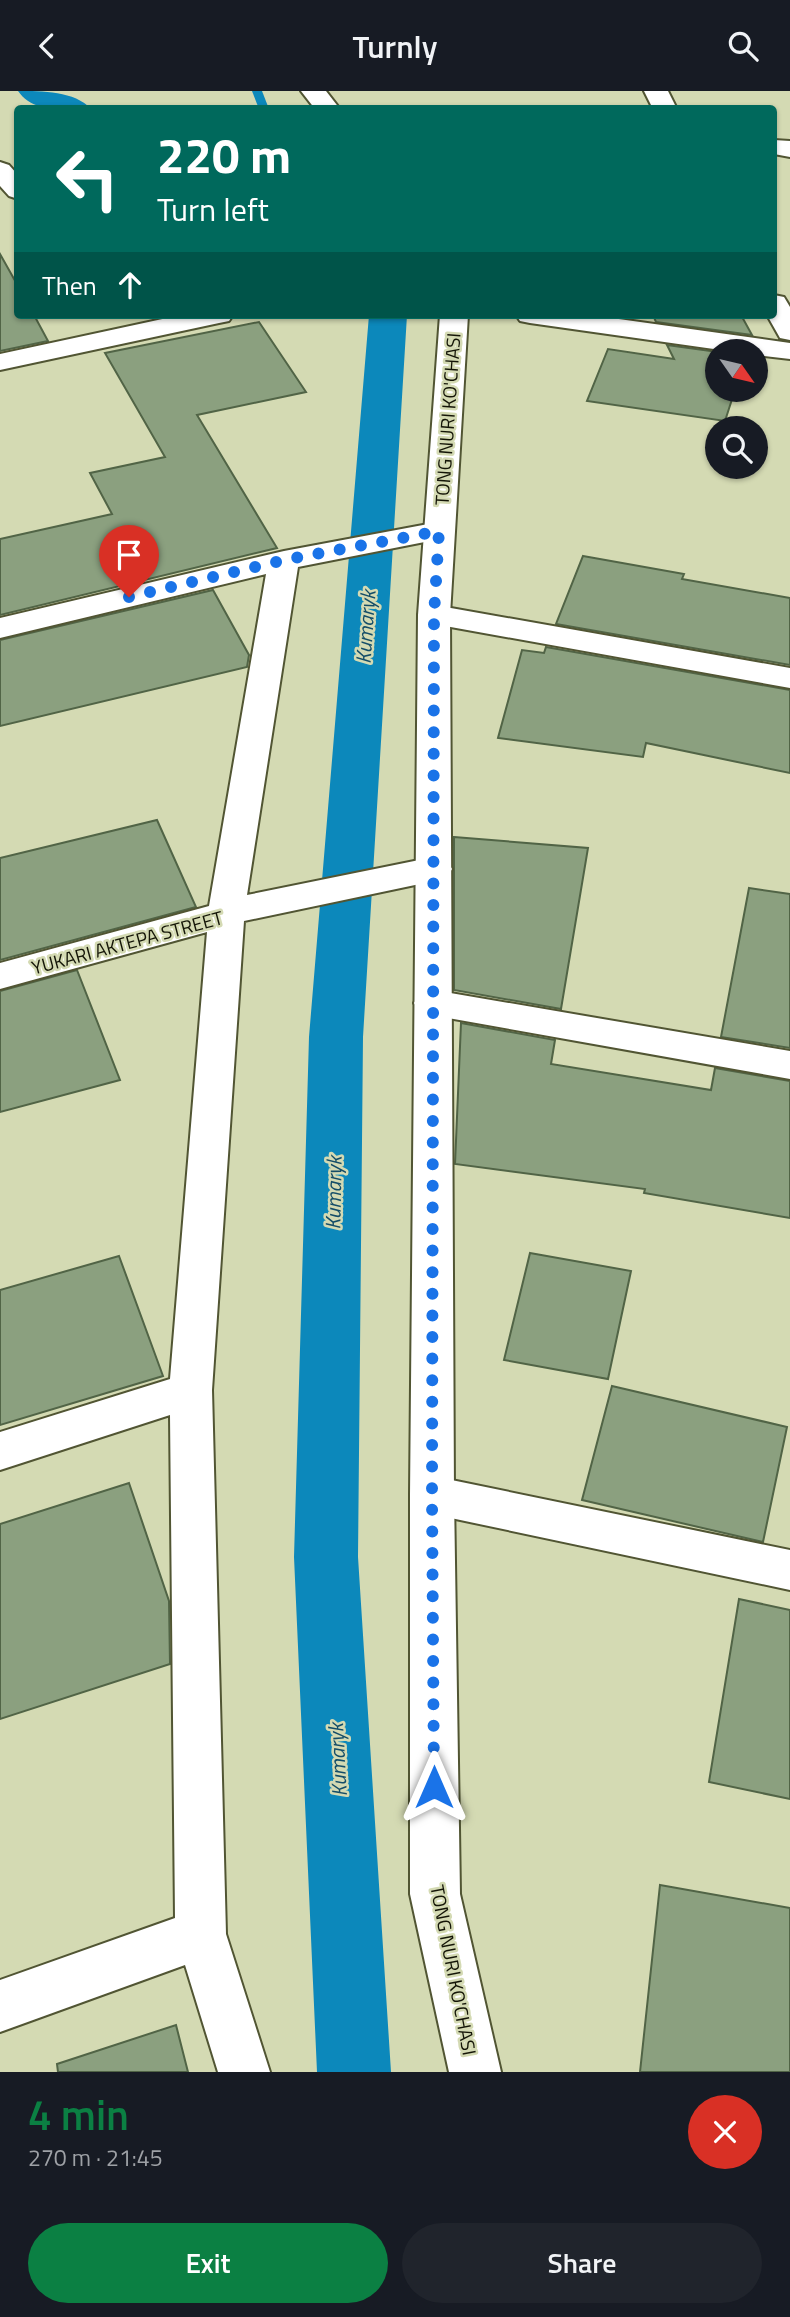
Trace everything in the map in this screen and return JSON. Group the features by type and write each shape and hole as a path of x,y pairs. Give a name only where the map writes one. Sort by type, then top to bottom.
{"street":[{"path":"313,91 325,105"},
{"path":"0,170 14,186"},
{"path":"777,308 790,332"},
{"path":"0,362 200,319"},
{"name":"TONG NURI KO'CHASI","path":"454,319 434,615 432,1495 435,1894 475,2072"},
{"path":"559,319 790,351"},
{"path":"0,628 297,558 439,531"},
{"path":"244,2072 201,1934 191,1390 240,911 297,558"},
{"path":"434,615 790,678"},
{"name":"YUKARI AKTEPA STREET","path":"0,976 240,911 434,869"},
{"path":"433,1003 790,1065"},
{"path":"0,1451 191,1390"},
{"path":"432,1495 790,1570"},
{"path":"0,2006 201,1934"}],"building":[{"path":"0,254 14,279 14,319 36,319 48,341 0,351"},
{"path":"655,319 743,319 752,335 656,322"},
{"path":"259,322 306,392 197,415 277,548 0,615 0,539 112,514 90,473 165,457 105,353"},
{"path":"667,345 705,350 705,403 731,403 727,416 705,418 587,401 608,349 674,359"},
{"path":"583,556 684,574 682,579 790,598 790,665 556,624"},
{"path":"213,590 249,655 247,667 0,726 0,640"},
{"path":"546,647 790,690 790,773 646,743 643,757 498,738 522,650 544,653"},
{"path":"157,820 196,907 0,960 0,858"},
{"path":"454,837 588,848 561,1009 454,990"},
{"path":"749,888 790,894 790,1048 721,1037"},
{"path":"77,970 120,1080 0,1112 0,991"},
{"path":"461,1023 555,1040 551,1064 711,1090 715,1068 790,1081 790,1218 644,1193 645,1189 455,1164"},
{"path":"530,1253 631,1271 608,1379 504,1360"},
{"path":"119,1256 163,1376 0,1425 0,1290"},
{"path":"612,1386 787,1427 763,1542 582,1500"},
{"path":"129,1483 169,1601 170,1664 0,1719 0,1524"},
{"path":"739,1599 790,1610 790,1799 709,1782"},
{"path":"660,1885 790,1908 790,2072 640,2072"},
{"path":"176,2025 188,2072 58,2072 57,2064"}],"waterway":[{"name":"Kumaryk","path":"35,91 65,105"},
{"path":"257,91 262,105"},
{"name":"Kumaryk","path":"354,2072 326,1557 336,1037 388,319"}],"route":[{"path":"129,597 284,560 439,531 434,615 434,1787"}]}
